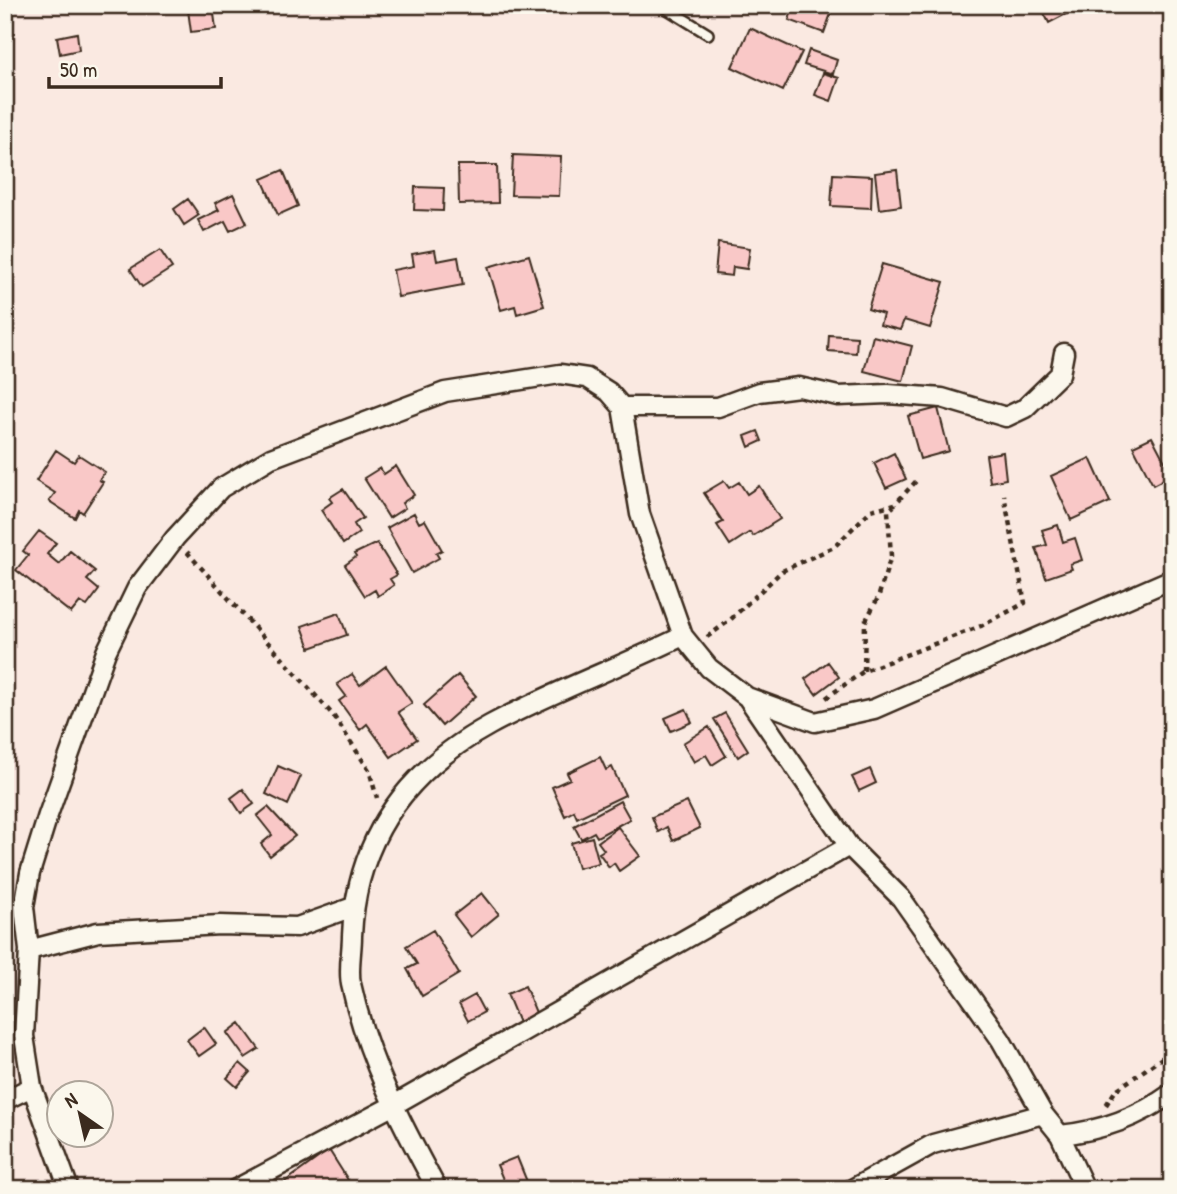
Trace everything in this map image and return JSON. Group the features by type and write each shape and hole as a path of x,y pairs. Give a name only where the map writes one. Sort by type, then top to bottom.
{"street":[{"path":"622,407 718,407 759,392 799,387 838,396 888,394 943,398 968,403 1006,417 1025,408 1060,374 1064,353"},
{"path":"69,1189 32,1087 24,1036 29,950 24,907 30,873 48,815 106,652 137,588 175,538 221,488 251,468 444,392 560,374 587,378 609,392 622,407 640,514 687,641 709,667 747,697 849,846 901,898 1001,1040 1043,1114 1060,1135 1085,1189"},
{"path":"747,697 815,722 874,709 1172,579"},
{"path":"437,1189 392,1106 370,1049 350,981 354,907 371,849 394,803 437,761 490,725 687,641"},
{"path":"236,1189 392,1106 849,846"},
{"path":"29,950 98,932 220,925 297,927 354,907"},
{"path":"5,1100 32,1087"},
{"path":"1060,1135 1089,1132 1132,1116 1172,1093"},
{"path":"852,1189 933,1144 1043,1114"}],"lane":[{"path":"662,5 708,34"}],"path":[{"path":"864,671 863,629 886,576 892,544 888,512 918,479"},
{"path":"815,722 815,710 820,703 864,671 981,626 1025,603 1004,495"},
{"path":"687,641 729,621 782,571 834,547 871,510 895,504"},
{"path":"175,538 333,715 369,770 384,822"},
{"path":"1089,1132 1116,1090 1172,1051"}],"building":[{"path":"794,5 833,8 824,33 789,20"},
{"path":"1040,5 1067,5 1070,12 1049,23"},
{"path":"213,6 216,29 191,32 188,10"},
{"path":"750,28 802,52 783,91 732,67"},
{"path":"77,33 79,50 60,54 57,37"},
{"path":"809,50 837,60 833,74 804,65"},
{"path":"823,73 839,78 831,101 815,95"},
{"path":"513,155 561,157 559,196 511,195"},
{"path":"458,165 497,165 498,203 459,204"},
{"path":"283,170 298,206 278,215 262,179"},
{"path":"897,170 901,206 879,209 875,173"},
{"path":"833,174 872,176 871,208 831,206"},
{"path":"415,187 444,188 443,211 414,210"},
{"path":"233,194 247,223 230,231 225,221 204,232 198,220 219,210 215,203"},
{"path":"188,199 199,215 184,225 174,209"},
{"path":"718,243 750,248 747,269 733,267 732,276 715,274"},
{"path":"160,250 172,268 142,287 130,269"},
{"path":"435,250 437,261 458,257 463,285 398,297 393,270 414,266 412,254"},
{"path":"529,255 544,306 517,314 515,306 501,310 488,267"},
{"path":"882,264 944,282 930,328 904,320 900,330 880,325 883,314 868,309"},
{"path":"829,335 857,337 856,353 828,351"},
{"path":"873,336 912,346 903,381 864,371"},
{"path":"938,408 949,451 920,459 908,416"},
{"path":"758,431 762,441 749,447 745,436"},
{"path":"1152,437 1172,475 1153,485 1133,446"},
{"path":"56,450 74,462 79,455 105,472 99,480 103,482 83,513 79,510 75,518 49,501 55,493 36,481"},
{"path":"1003,452 1006,479 990,482 986,455"},
{"path":"894,453 906,479 886,488 874,463"},
{"path":"1090,458 1110,502 1071,520 1051,476"},
{"path":"396,466 414,495 402,503 405,508 389,518 364,478 380,468 384,474"},
{"path":"724,481 729,488 739,482 747,494 759,486 780,519 753,536 750,532 730,545 717,525 723,522 704,493"},
{"path":"343,489 363,518 354,524 359,533 343,544 321,510 332,502 329,498"},
{"path":"414,513 419,523 425,520 442,550 436,553 439,558 412,573 387,528"},
{"path":"1058,525 1063,542 1075,538 1082,560 1070,564 1072,569 1046,578 1036,548 1047,545 1042,530"},
{"path":"39,531 56,543 47,554 59,564 70,551 95,571 87,580 99,590 87,606 80,602 71,613 16,570 28,555 23,551"},
{"path":"377,543 397,575 390,579 394,585 378,596 375,590 365,596 345,565 356,557 354,554"},
{"path":"339,613 347,635 310,648 302,626"},
{"path":"828,662 839,677 816,694 805,679"},
{"path":"386,666 412,703 398,712 417,739 391,757 367,724 360,730 339,701 346,696 337,684 352,674 360,685"},
{"path":"458,675 476,696 442,726 424,705"},
{"path":"686,709 692,722 671,731 665,718"},
{"path":"725,713 748,750 738,757 714,719"},
{"path":"709,727 726,756 712,765 706,755 694,762 683,743"},
{"path":"600,757 606,770 612,767 625,795 577,818 574,811 565,816 552,787 570,779 567,773"},
{"path":"278,766 301,776 288,805 266,794"},
{"path":"870,769 876,783 859,791 852,777"},
{"path":"243,789 254,804 241,813 231,798"},
{"path":"620,801 630,819 597,837 594,832 581,839 574,826"},
{"path":"687,802 700,828 673,841 667,827 658,832 652,817"},
{"path":"268,807 295,836 270,856 261,844 272,835 257,816"},
{"path":"618,827 640,856 619,871 614,863 609,867 599,853 604,850 598,842"},
{"path":"592,837 599,863 578,868 571,843"},
{"path":"482,893 499,914 471,937 454,915"},
{"path":"433,930 459,974 422,996 407,969 417,964 406,946"},
{"path":"525,986 537,1015 519,1023 507,994"},
{"path":"475,995 484,1012 468,1021 459,1004"},
{"path":"240,1023 259,1049 245,1058 227,1033"},
{"path":"204,1027 216,1044 199,1056 187,1040"},
{"path":"240,1063 250,1072 237,1087 227,1078"},
{"path":"329,1150 348,1180 335,1189 275,1189"},
{"path":"517,1157 530,1189 507,1189 497,1165"}]}
